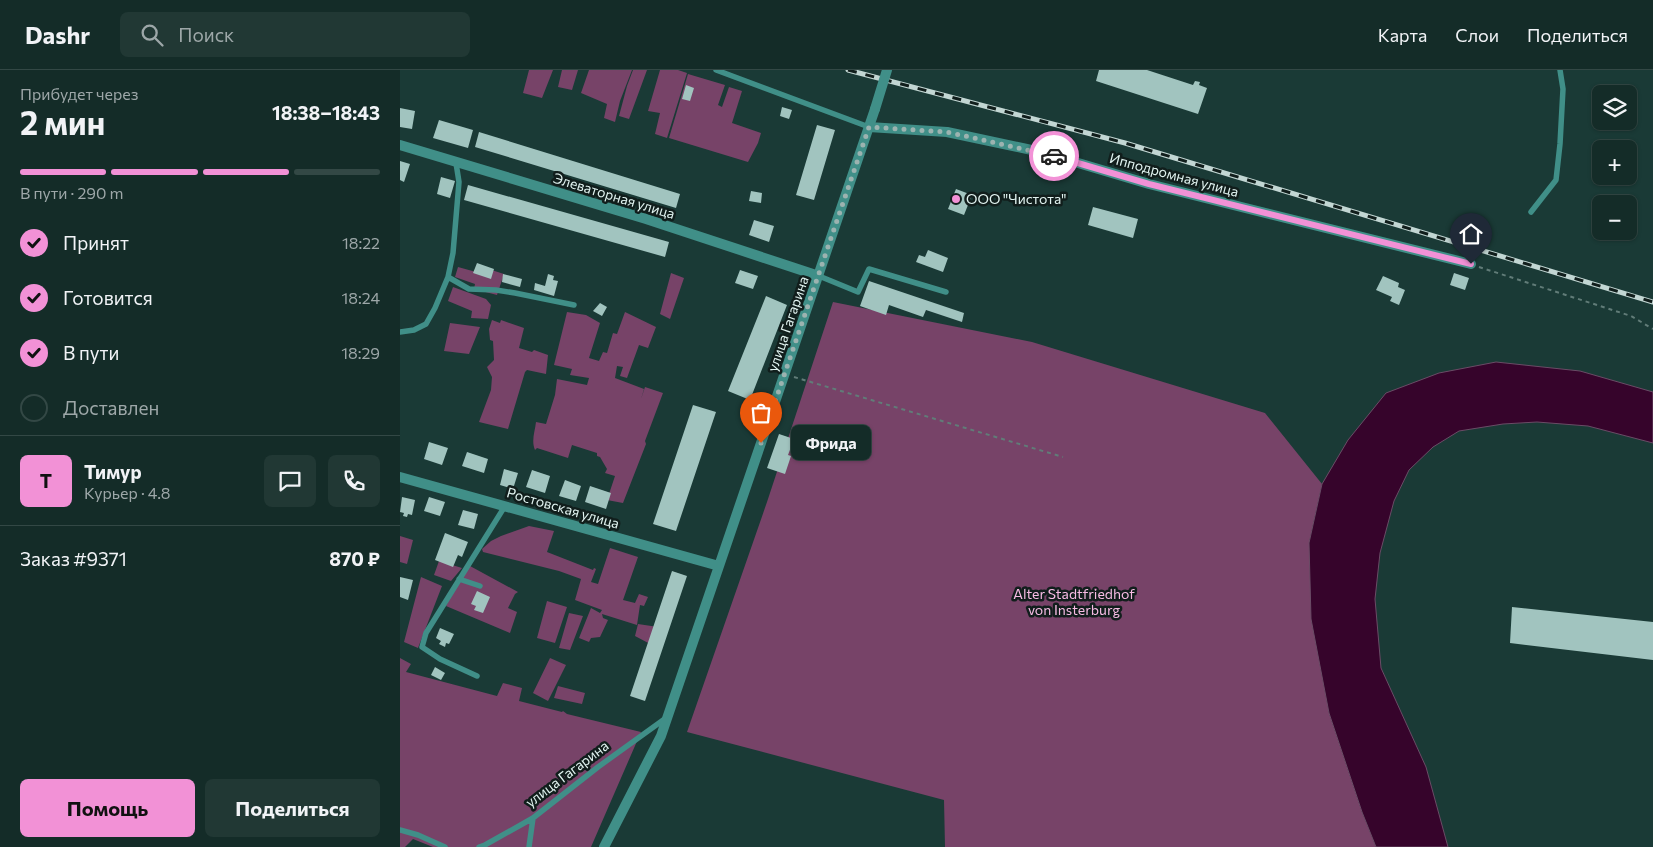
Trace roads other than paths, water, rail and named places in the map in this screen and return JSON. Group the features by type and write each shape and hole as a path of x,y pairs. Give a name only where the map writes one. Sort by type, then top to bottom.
{"street":[{"name":"улица Гагарина","path":"604,847 661,736 668,717 819,276 887,70"},
{"name":"Ипподромная улица","path":"869,127 947,132 1041,152 1149,184 1471,264"},
{"name":"Элеваторная улица","path":"400,145 646,219 819,276"},
{"name":"Ростовская улица","path":"400,476 719,566"}],"lane":[{"path":"716,70 869,127"},
{"path":"1531,212 1556,180 1560,144 1562,89 1560,70"},
{"path":"400,332 414,330 426,324 448,277 453,253 459,182 456,163"},
{"path":"819,276 858,292 869,269 946,292"},
{"path":"448,277 469,289 515,293 574,306"},
{"path":"477,676 440,659 422,647 426,632 505,506"},
{"path":"459,579 480,586"},
{"name":"улица Гагарина","path":"479,847 533,818 598,767 668,717"},
{"path":"529,847 533,818"},
{"path":"400,830 418,835 445,847"}],"railway":[{"path":"848,70 1125,143 1653,302"}],"place":[{"name":"ООО \"Чистота\"","path":"956,199"},
{"name":"Фрида","path":"761,443"}],"park label":[{"name":"Alter Stadtfriedhof von Insterburg","path":"1074,602"}]}
